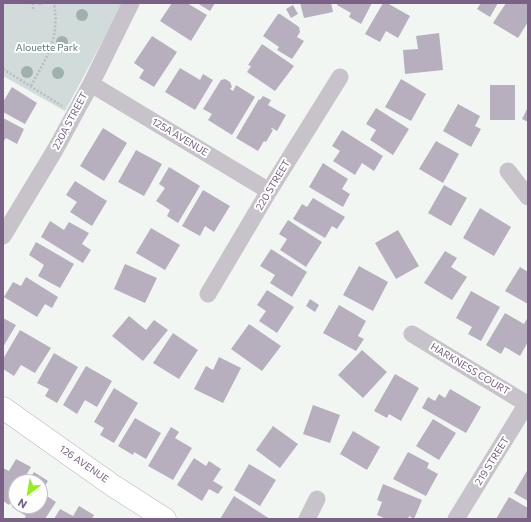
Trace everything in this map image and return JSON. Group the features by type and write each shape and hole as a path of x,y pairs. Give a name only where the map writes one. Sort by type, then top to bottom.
{"street":[{"name":"220A STREET","path":"3,236 45,168 131,3"},
{"name":"220 STREET","path":"208,294 269,191 340,77"},
{"name":"125A AVENUE","path":"90,84 269,191"},
{"path":"508,171 528,197"},
{"name":"HARKNESS COURT","path":"412,334 527,403"},
{"name":"219 STREET","path":"456,519 527,403"},
{"name":"126 AVENUE","path":"3,408 112,485 165,519"},
{"path":"307,519 318,499"}],"path":[{"path":"33,3 33,10"},
{"path":"40,3 41,7"},
{"path":"31,86 51,50 55,35 56,19 54,3"},
{"path":"3,69 75,113"}],"green space":[{"name":"Alouette Park","path":"3,3 123,3 65,111 3,76"}],"building":[{"path":"172,3 187,3 207,15 191,41 160,21"},
{"path":"197,3 215,3 210,11"},
{"path":"300,3 331,3 333,12 304,18"},
{"path":"338,3 372,3 361,24 349,17 351,13 337,5"},
{"path":"383,3 387,3 410,16 398,38 386,31 380,42 365,34"},
{"path":"481,3 498,3 490,17 477,9"},
{"path":"506,3 528,3 528,22 518,38 493,23"},
{"path":"293,5 298,14 291,18 286,9"},
{"path":"278,14 299,27 300,32 297,37 304,41 292,59 277,50 279,47 263,36"},
{"path":"439,33 443,70 405,74 403,50 418,49 416,36"},
{"path":"152,36 177,52 154,87 139,78 144,70 134,63"},
{"path":"262,44 294,66 275,91 247,72 251,66 248,65"},
{"path":"180,68 200,80 203,74 213,80 195,110 165,92"},
{"path":"225,79 230,82 232,87 230,89 233,91 236,85 255,97 232,135 208,120 212,114 203,109 221,80"},
{"path":"401,79 426,94 411,121 385,107"},
{"path":"490,85 515,85 515,120 490,120"},
{"path":"12,87 37,103 25,124 3,112 3,102"},
{"path":"263,96 271,100 268,105 286,115 277,131 272,128 271,129 273,130 266,142 264,141 258,151 236,138 259,99 260,100"},
{"path":"458,104 480,116 475,126 481,129 471,147 443,131"},
{"path":"528,107 528,122 522,119"},
{"path":"376,108 409,129 393,155 370,140 376,130 366,124"},
{"path":"3,118 24,129 17,144 6,138 3,142"},
{"path":"103,128 127,143 104,181 80,166"},
{"path":"342,130 383,156 374,171 362,163 355,175 333,161 340,151 332,146"},
{"path":"436,141 459,154 443,183 419,169"},
{"path":"136,150 162,164 144,196 118,182"},
{"path":"323,163 348,179 342,189 350,194 343,207 309,187"},
{"path":"169,167 200,186 178,223 167,216 170,210 156,201 165,188 159,184"},
{"path":"75,181 107,201 92,226 70,212 77,202 66,195"},
{"path":"444,185 467,198 451,226 428,213"},
{"path":"203,190 230,206 214,232 205,226 200,236 182,226"},
{"path":"313,198 345,217 337,229 332,226 325,238 293,219 302,204 307,207"},
{"path":"480,208 511,227 494,256 463,238"},
{"path":"288,220 322,242 306,267 280,250 287,239 279,234"},
{"path":"50,221 64,230 69,222 89,233 82,244 91,250 83,263 41,237"},
{"path":"151,228 180,245 165,270 136,253"},
{"path":"398,230 419,266 396,279 375,243"},
{"path":"36,242 74,264 60,288 38,276 44,265 29,255"},
{"path":"271,249 307,272 292,297 270,283 275,275 260,266"},
{"path":"445,251 457,258 451,267 467,277 452,300 424,283"},
{"path":"125,264 157,278 145,303 114,289"},
{"path":"359,266 388,282 373,311 343,295"},
{"path":"520,267 528,272 528,304 505,291"},
{"path":"26,277 58,297 52,308 45,304 37,317 4,297 13,282 21,286"},
{"path":"267,290 294,307 277,333 259,321 266,311 257,305"},
{"path":"471,291 500,307 481,341 468,334 472,327 456,318"},
{"path":"310,299 319,305 315,312 306,306"},
{"path":"339,305 366,321 358,336 364,339 356,351 323,333"},
{"path":"505,313 524,324 528,317 528,342 520,356 505,347 501,354 486,345"},
{"path":"129,316 146,330 154,320 168,330 143,361 112,336"},
{"path":"3,318 16,325 3,347"},
{"path":"249,324 281,346 262,371 231,349"},
{"path":"20,330 51,348 35,373 21,365 14,376 3,369 3,359"},
{"path":"173,333 198,350 179,379 153,363"},
{"path":"362,350 387,372 363,398 338,375"},
{"path":"54,353 78,367 57,403 45,396 49,389 37,383"},
{"path":"219,357 241,368 223,403 194,389 206,366 213,370"},
{"path":"86,366 112,381 97,407 85,400 77,414 63,405"},
{"path":"395,374 419,388 401,421 389,414 387,418 374,411"},
{"path":"114,388 138,403 114,443 100,435 104,428 94,422"},
{"path":"450,389 481,407 466,433 422,408 428,397 435,401 439,394 445,398"},
{"path":"313,405 340,415 330,443 303,434"},
{"path":"135,418 161,433 146,459 134,452 133,455 118,446"},
{"path":"433,419 456,433 439,460 416,446"},
{"path":"273,426 298,444 280,468 256,450"},
{"path":"171,427 179,432 175,438 192,448 173,480 148,466"},
{"path":"353,431 380,447 367,470 340,454"},
{"path":"408,452 429,463 427,468 438,474 426,496 393,479"},
{"path":"194,458 206,466 209,461 221,469 213,481 223,487 218,494 209,489 202,501 177,485"},
{"path":"16,459 31,467 27,474 8,474 8,504 3,501 3,468 9,471"},
{"path":"249,464 276,480 260,506 234,490"},
{"path":"528,469 528,501 514,493"},
{"path":"383,484 422,500 414,519 409,516 408,519 386,519 377,515 382,502 377,500"},
{"path":"234,496 270,519 220,519"},
{"path":"48,497 56,502 45,519 24,519 26,516 23,514 48,514"},
{"path":"509,497 528,508 527,519 496,519"},
{"path":"79,506 94,515 92,519 54,519 60,509 73,516"}]}
